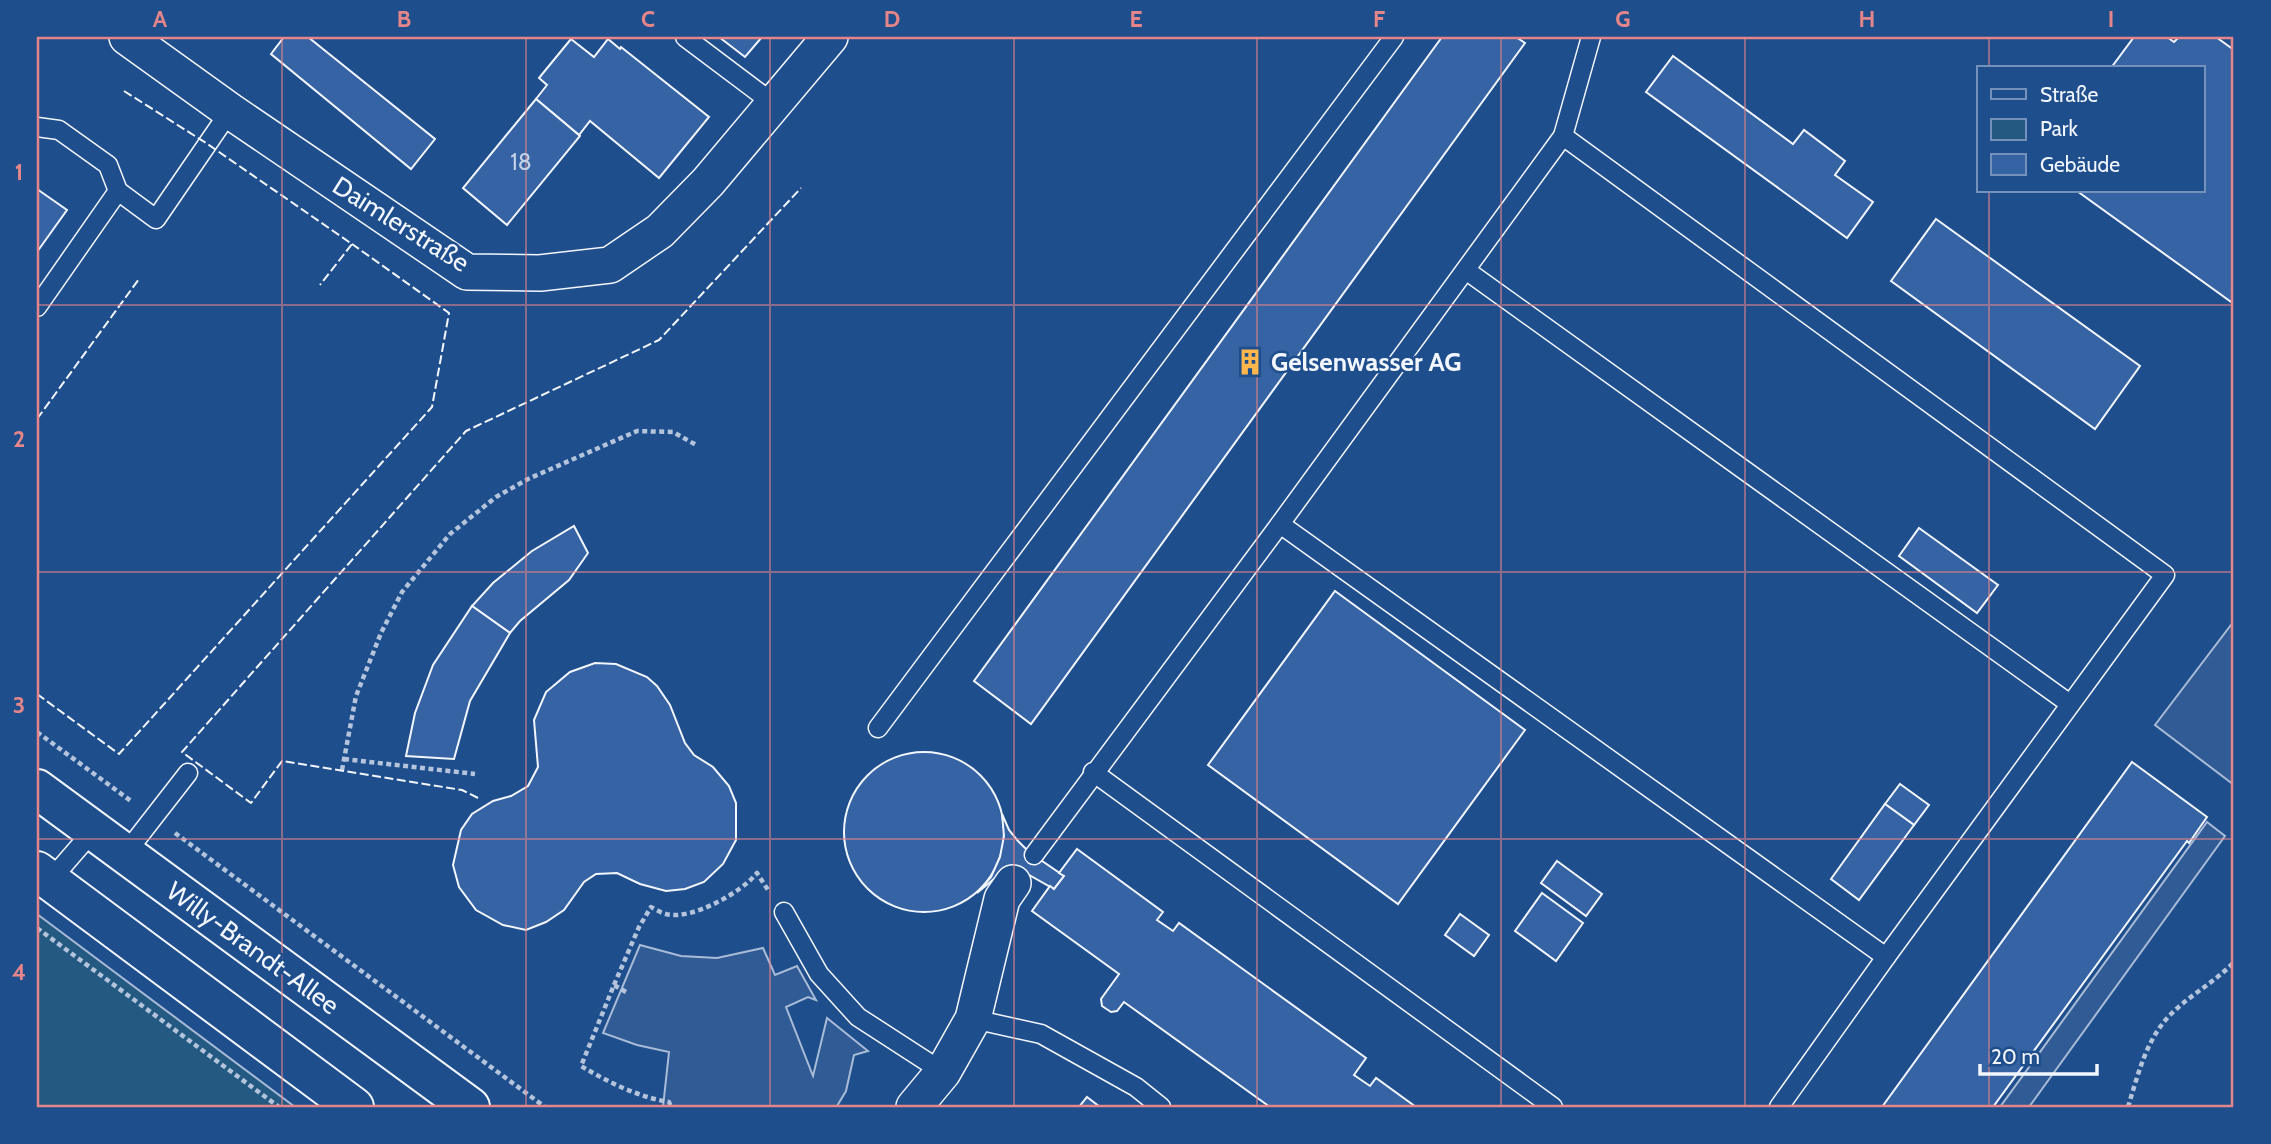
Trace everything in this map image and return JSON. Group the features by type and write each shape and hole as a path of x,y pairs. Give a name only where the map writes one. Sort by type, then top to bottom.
{"main road":[{"name":"Willy-Brandt-Allee","path":"37,789 470,1107"},
{"path":"41,882 354,1107"}],"street":[{"name":"Daimlerstraße","path":"127,37 230,111 467,272 540,274 610,265 660,231 708,182 830,37"},
{"path":"914,1107 943,1072 973,1019 1002,900 1017,878"}],"lane":[{"path":"685,37 774,104"},
{"path":"878,728 1394,37"},
{"path":"1034,855 1563,136 1591,37"},
{"path":"37,127 59,130 107,165 118,191 156,219 230,111"},
{"path":"1563,136 2165,576 1779,1107"},
{"path":"37,307 118,191"},
{"path":"1466,271 2070,704"},
{"path":"1280,524 1886,957"},
{"path":"1093,772 1553,1107"},
{"path":"125,854 188,773"},
{"path":"41,882 93,831"},
{"path":"784,912 819,974 858,1017 943,1072"},
{"path":"973,1019 1041,1034 1136,1087 1161,1107"}],"path":[{"path":"342,770 356,695 381,633 402,592 450,534 496,497 528,479 637,431 673,432 698,446"},
{"path":"37,732 545,1107"},
{"path":"344,758 475,774"},
{"path":"671,1107 669,1102 655,1100 624,1088 581,1066 639,927 651,907 668,915 687,913 732,895 757,873 784,912"},
{"path":"37,928 279,1107"},
{"path":"2128,1107 2145,1052 2170,1015 2223,974 2234,962"},
{"path":"614,985 626,992"}],"green space":[{"path":"37,914 295,1107 37,1107"}],"shaded area":[{"path":"2234,621 2234,785 2155,725"},
{"path":"2207,822 2225,836 2029,1107 2000,1107"},
{"path":"640,945 681,956 717,958 763,948 775,975 797,966 816,1000 808,997 786,1007 813,1076 827,1018 868,1051 854,1055 846,1091 837,1106 663,1107 669,1052 637,1045 603,1033"}],"building":[{"path":"284,37 308,37 435,139 411,169 271,54"},
{"path":"719,37 762,37 745,57"},
{"name":"Gelsenwasser AG","path":"1442,37 1516,37 1525,43 1031,724 974,681"},
{"path":"2134,37 2167,37 2174,42 2179,37 2216,37 2234,50 2234,304 2078,192 2204,192 2204,66 2112,66"},
{"path":"571,39 594,57 608,39 709,117 659,178 590,121 579,135 536,99 547,85 539,78"},
{"path":"1673,56 1793,144 1804,130 1845,161 1835,175 1873,202 1847,238 1646,92"},
{"path":"536,99 580,136 507,225 463,188"},
{"path":"37,189 67,210 37,252"},
{"path":"1936,219 2140,366 2095,429 1891,281"},
{"path":"574,526 588,553 569,580 520,621 510,633 472,606 493,583 532,551"},
{"path":"1919,528 1998,585 1977,613 1899,556"},
{"path":"1335,591 1525,730 1398,904 1208,765"},
{"path":"472,606 510,633 470,701 454,759 406,756 415,713 433,665"},
{"path":"595,663 616,664 647,677 657,686 670,705 685,743 694,755 713,767 729,786 736,803 736,840 723,864 704,882 685,889 666,891 640,884 617,873 596,874 584,882 564,910 546,922 526,930 503,925 476,910 459,887 453,865 461,830 472,814 493,801 511,796 528,786 538,767 534,720 546,692 570,672"},
{"path":"924,752 954,759 980,776 997,802 1004,832 997,862 980,888 954,905 924,912 894,905 868,888 851,862 844,832 851,802 868,776 894,759"},
{"path":"2132,762 2207,817 2189,843 2187,841 1993,1107 1882,1107"},
{"path":"1900,784 1929,805 1914,825 1885,804"},
{"path":"1885,804 1914,825 1859,900 1831,879"},
{"path":"1002,814 1009,830 1029,852 1064,876 1054,889 1029,875 1020,874 994,879 977,893 991,877 1000,857 1004,836"},
{"path":"1077,849 1163,912 1157,920 1173,931 1179,923 1366,1058 1354,1075 1370,1086 1376,1078 1416,1107 1270,1107 1124,1002 1117,1011 1111,1012 1102,1006 1101,999 1119,974 1032,911 1050,886 1054,889 1064,876 1059,873"},
{"path":"1557,861 1602,894 1586,916 1541,883"},
{"path":"1542,893 1583,923 1556,961 1515,931"},
{"path":"1460,914 1489,935 1474,956 1445,935"},
{"path":"1087,1097 1100,1107 1079,1107"}],"fence":[{"path":"124,91 206,143 352,244 320,285"},
{"path":"478,798 462,790 282,761 251,803 182,752 466,431 659,340 801,188"},
{"path":"37,694 119,754 432,407 449,313 352,244"},
{"path":"37,419 139,279"}],"place":[{"name":"Gelsenwasser AG","path":"1250,362"}]}
